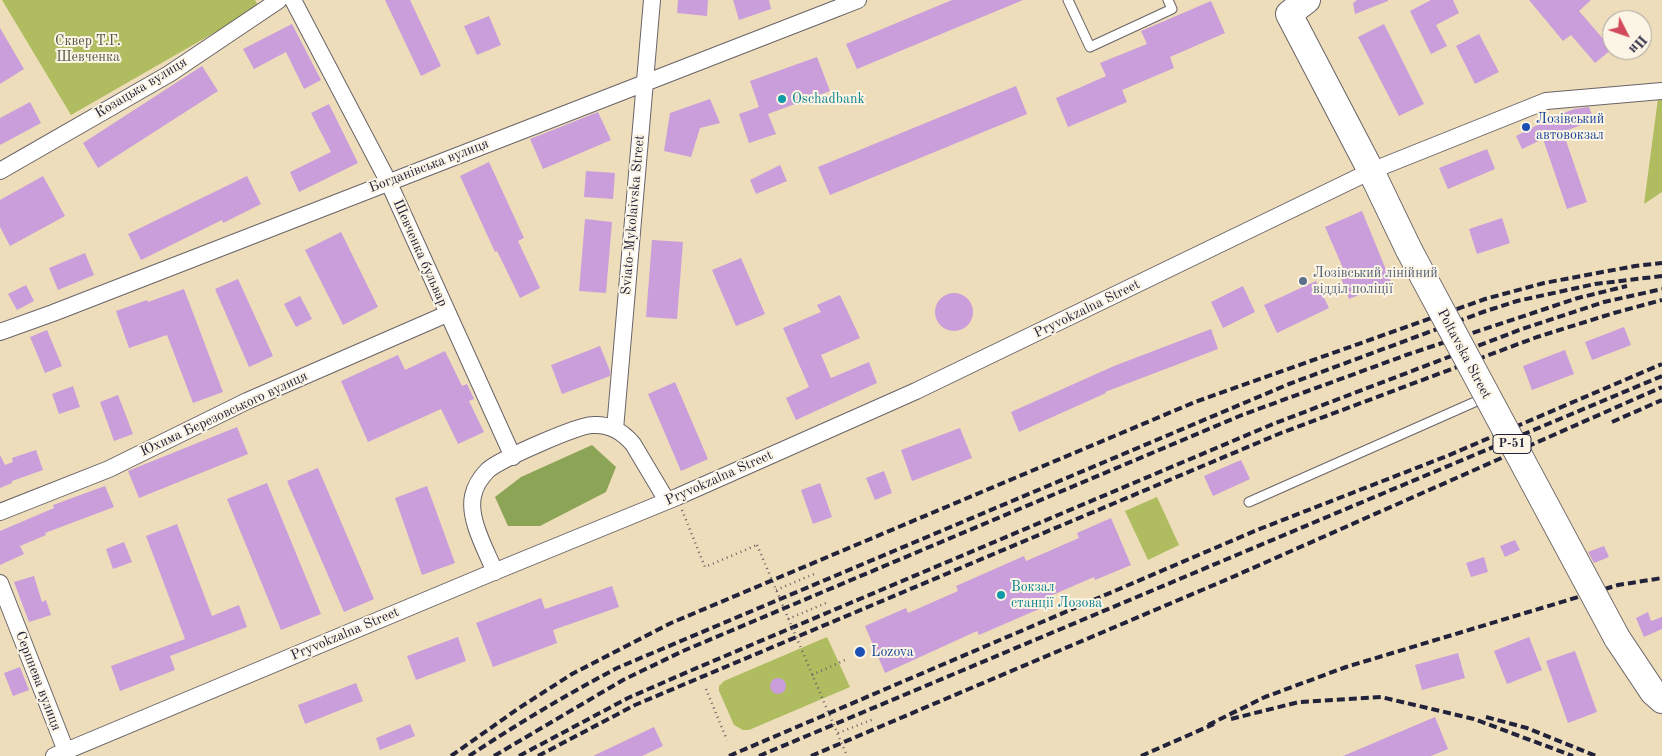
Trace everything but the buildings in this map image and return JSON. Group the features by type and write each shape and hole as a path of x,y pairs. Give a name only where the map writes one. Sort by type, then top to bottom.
{"main road":[{"name":"Poltavska Street","path":"1292,5 1409,250 1487,397 1617,638 1653,692 1662,700"}],"street":[{"name":"Козацька вулиця","path":"0,171 169,74 278,0"},
{"name":"Шевченка бульвар","path":"293,0 388,181 513,457"},
{"name":"Sviato-Mykolaivska Street","path":"615,429 652,0"},
{"name":"Богданівська вулиця","path":"0,332 858,0"},
{"name":"Pryvokzalna Street","path":"60,754 672,499 916,391 1371,171 1546,101 1662,91"},
{"name":"Юхима Березовського вулиця","path":"0,512 109,469 247,402 447,314"},
{"path":"494,572 474,520 472,505 474,490 482,476 494,466 585,426 600,425 615,429 628,438 672,499"},
{"name":"Серпнева вулиця","path":"0,583 60,754"}],"lane":[{"path":"1068,0 1090,47 1172,9 1168,0"},
{"path":"1249,502 1487,397"}],"path":[{"path":"672,499 705,567 757,545 847,756"},
{"path":"776,590 814,574"},
{"path":"788,619 826,603"},
{"path":"812,675 847,658"},
{"path":"706,689 727,740"},
{"path":"838,733 874,719"}],"green space":[{"name":"Сквер Т.Г. Шевченка","path":"2,0 255,0 259,7 71,115"},
{"path":"1659,91 1662,91 1662,192 1644,204"},
{"path":"592,445 616,467 606,492 540,526 508,526 495,497 521,477"},
{"path":"1157,497 1179,545 1148,560 1125,511"},
{"path":"827,637 850,687 749,730 743,730 734,725 719,691 719,686 724,681"}],"railway":[{"path":"451,756 519,708 572,674 671,623 1195,402 1485,299 1544,283 1635,266 1662,263"},
{"path":"469,756 542,710 617,668 1289,384 1517,301 1595,284 1662,276"},
{"path":"494,756 623,680 683,651 1242,415 1409,354 1578,298 1627,286"},
{"path":"519,756 628,698 1273,424 1522,329 1604,302 1662,289"},
{"path":"538,756 635,705 1281,433 1537,337 1662,300"},
{"path":"729,756 1257,530 1447,456 1662,364"},
{"path":"759,756 1662,376"},
{"path":"811,756 1228,579 1662,387"},
{"path":"1612,422 1662,400"},
{"path":"1208,725 1265,697 1346,667 1618,585 1662,578"},
{"path":"1231,719 1299,702 1381,697 1474,719 1573,756"},
{"path":"1486,717 1527,728 1596,756"},
{"path":"1141,756 1214,724"}],"place":[{"name":"Oschadbank","path":"782,99"},
{"name":"Лозівський автовокзал","path":"1526,127"},
{"name":"Лозівський лінійний відділ поліції","path":"1303,281"},
{"name":"Вокзал станції Лозова","path":"1001,595"},
{"name":"Lozova","path":"860,652"}]}
